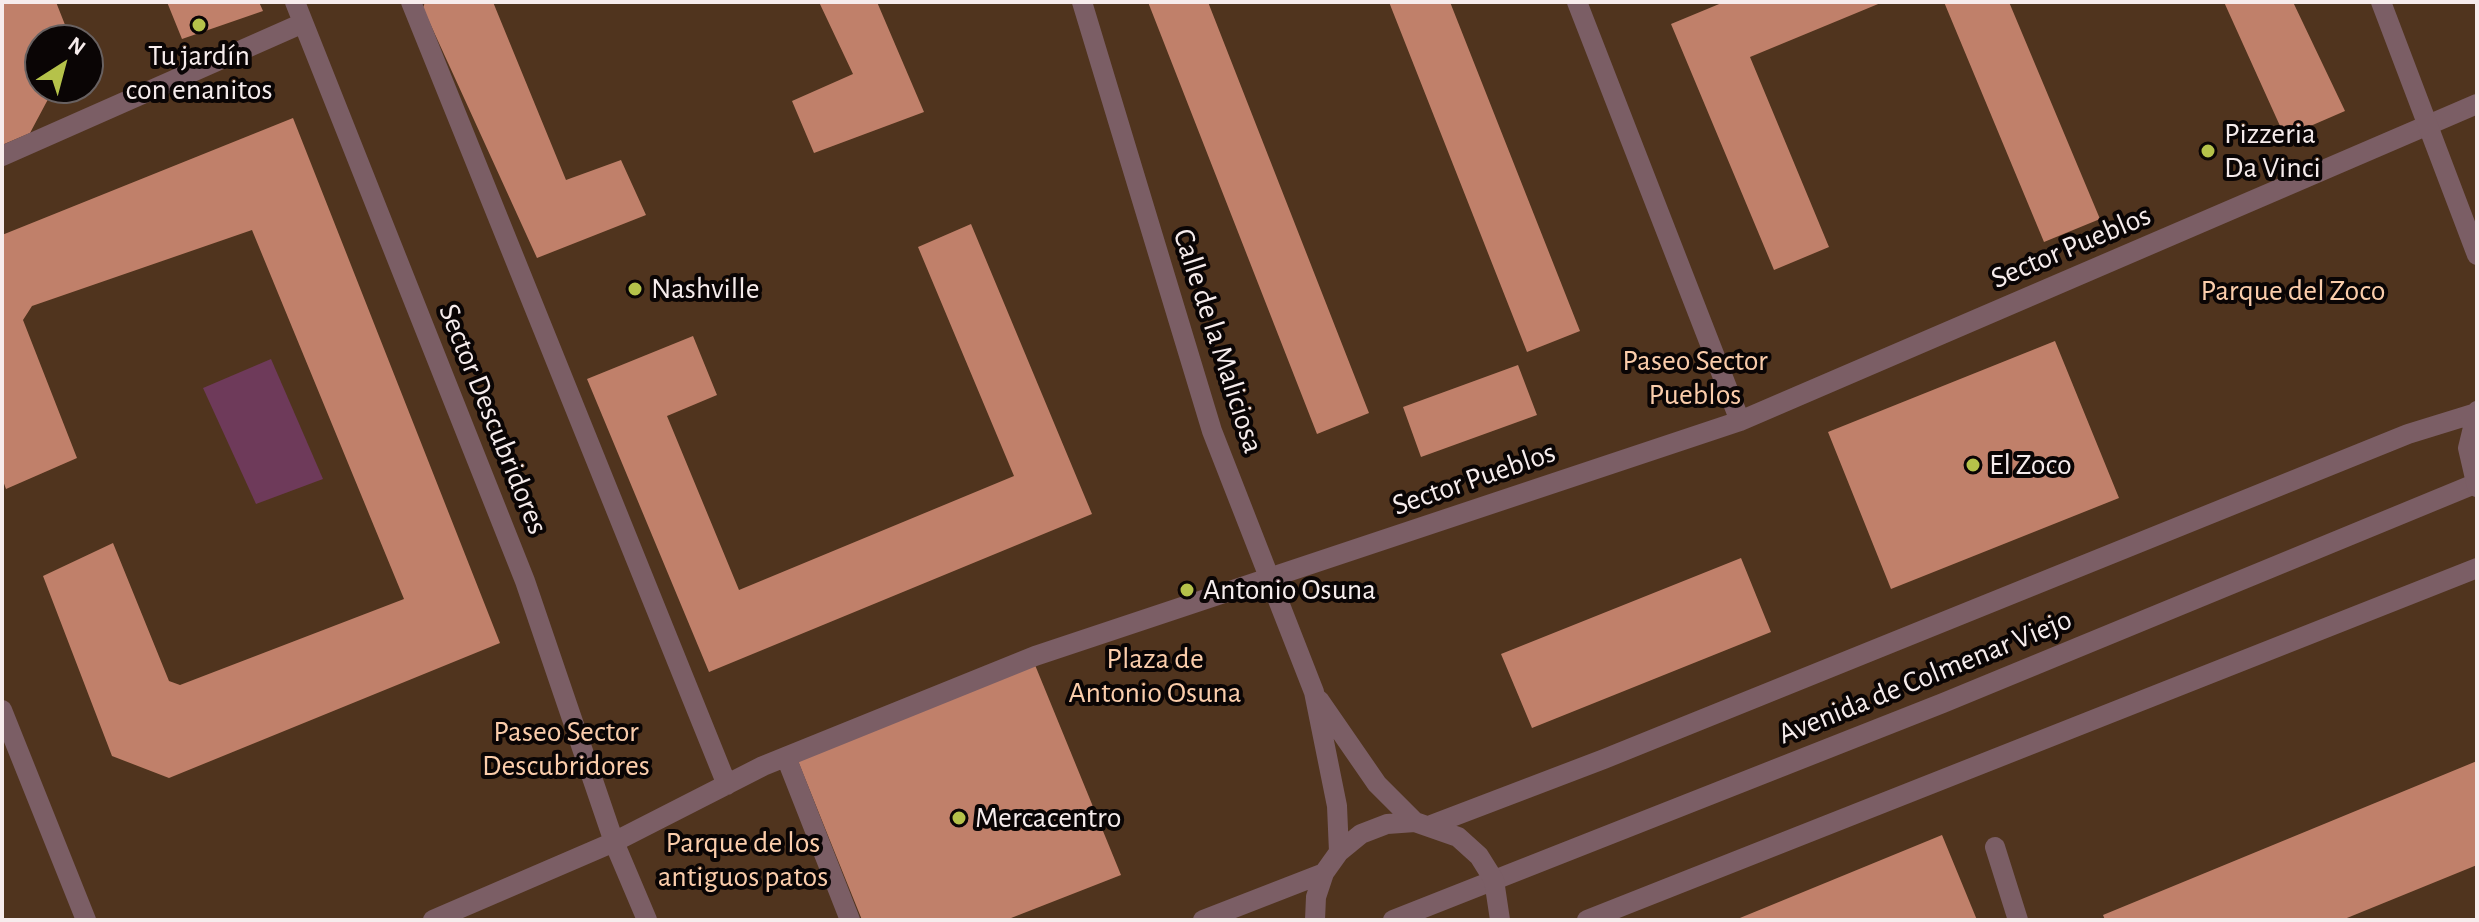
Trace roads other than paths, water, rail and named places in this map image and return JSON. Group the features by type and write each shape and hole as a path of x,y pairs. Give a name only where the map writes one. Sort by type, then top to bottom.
{"street":[{"name":"Sector Descubridores","path":"295,2 525,581 614,842 647,920"},
{"path":"411,2 727,785"},
{"name":"Calle de la Maliciosa","path":"1082,2 1212,431 1314,692 1337,806 1339,852"},
{"path":"1577,2 1740,421"},
{"path":"2381,2 2476,248"},
{"path":"2,156 303,23"},
{"name":"Sector Pueblos","path":"1272,579 1740,421 2477,104"},
{"path":"2476,412 2468,448 2476,485"},
{"name":"Avenida de Colmenar Viejo","path":"1339,852 1361,834 1387,824 1423,824 1604,759 2408,434 2476,412"},
{"name":"Avenida de Colmenar Viejo","path":"1393,920 1943,703 2476,485"},
{"path":"1587,920 2477,568"},
{"path":"433,920 614,842 786,757 1035,656 1272,579"},
{"name":"Calle de la Maliciosa","path":"1314,692 1377,784 1423,824 1458,837 1479,856 1494,880"},
{"path":"2,710 86,920"},
{"path":"786,757 850,920"},
{"path":"1995,847 2018,920"},
{"path":"1315,920 1316,897 1324,873 1339,852"},
{"path":"1203,920 1324,873"},
{"path":"1494,880 1500,920"}],"place":[{"name":"Tu jardín con enanitos","path":"199,25"},
{"name":"Pizzeria Da Vinci","path":"2208,151"},
{"name":"Nashville","path":"635,289"},
{"name":"El Zoco","path":"1973,465"},
{"name":"Antonio Osuna","path":"1187,590"},
{"name":"Mercacentro","path":"959,818"}],"park label":[{"name":"Parque del Zoco","path":"2293,291"},
{"name":"Paseo Sector Pueblos","path":"1695,378"},
{"name":"Plaza de Antonio Osuna","path":"1155,676"},
{"name":"Paseo Sector Descubridores","path":"566,749"},
{"name":"Parque de los antiguos patos","path":"743,860"}]}
